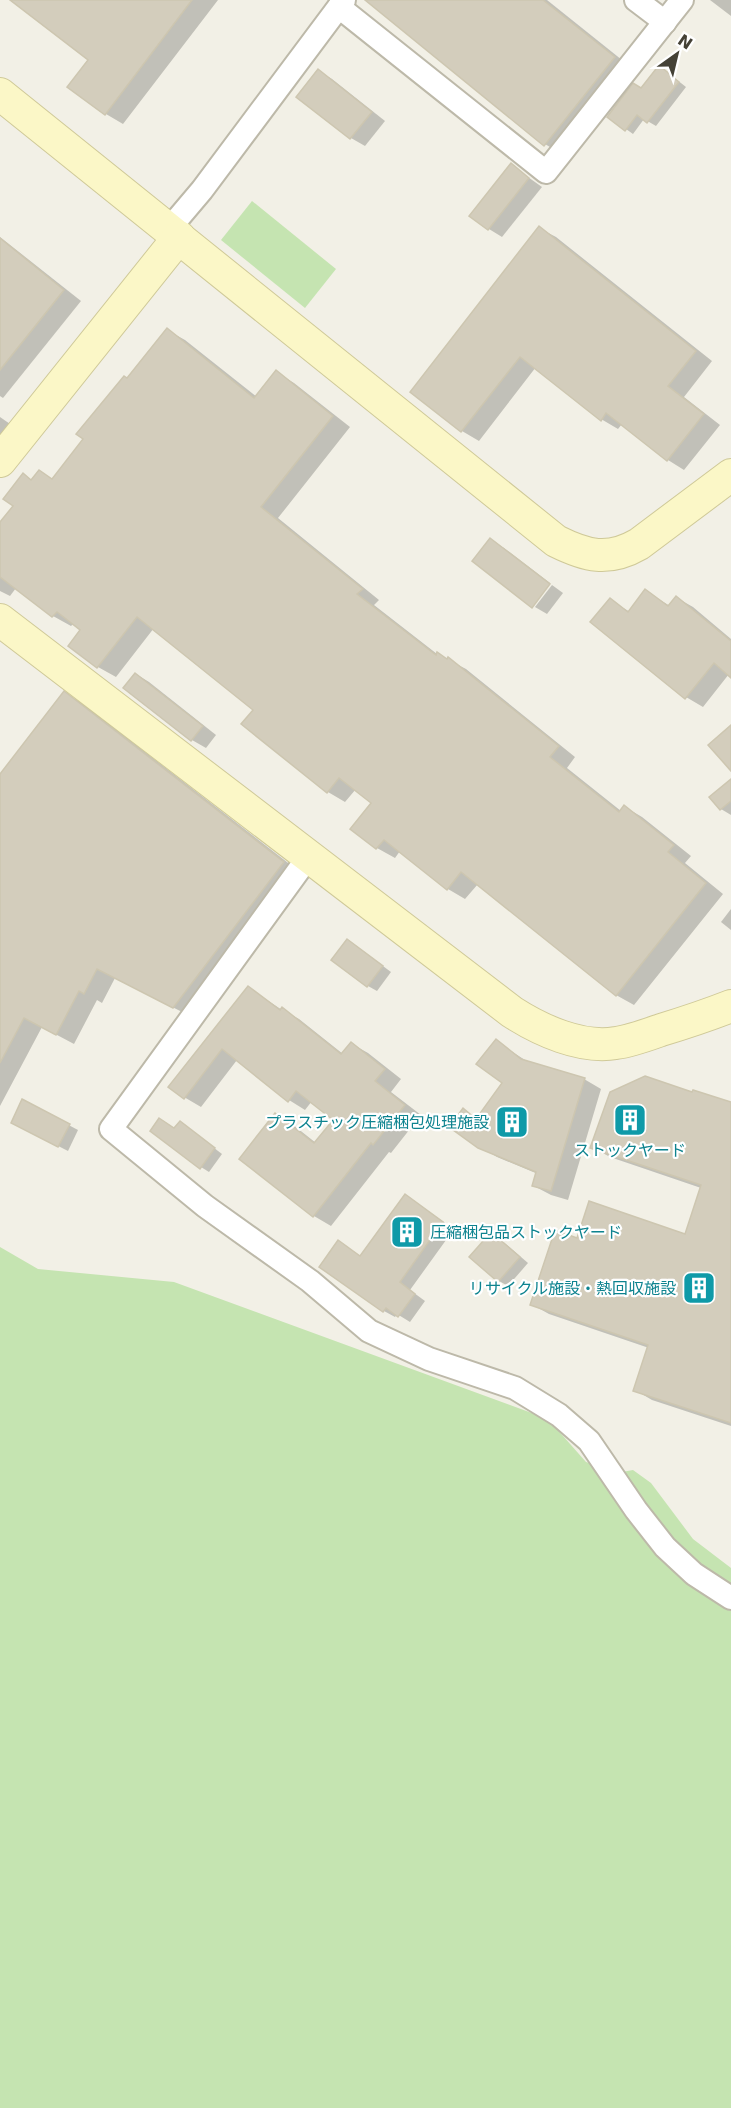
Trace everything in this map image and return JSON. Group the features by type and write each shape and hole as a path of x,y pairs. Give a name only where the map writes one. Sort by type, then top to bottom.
{"street":[{"path":"636,0 665,22"},
{"path":"0,461 174,233 202,190 342,3 546,172 682,0"},
{"path":"0,94 556,541 578,552 605,555 624,552 639,544 731,474"},
{"path":"0,620 512,1011 535,1026 562,1037 593,1043 615,1044 731,1006"},
{"path":"309,856 111,1130 205,1206 310,1281 369,1331 429,1359 515,1389 559,1415 589,1441 664,1547 694,1574 731,1598"}],"green space":[{"path":"252,201 336,269 305,308 221,240"},
{"path":"0,1247 38,1269 174,1282 548,1419 586,1462 622,1472 633,1470 651,1483 693,1539 731,1568 731,2108 0,2108"}],"building":[{"path":"10,0 192,0 105,115 67,87 88,60"},
{"path":"365,0 543,0 615,57 544,146"},
{"path":"659,65 679,82 647,123 637,115 625,131 607,117 633,83 641,88"},
{"path":"318,69 372,112 350,139 296,97"},
{"path":"511,163 529,178 488,230 469,216"},
{"path":"539,226 696,351 668,386 704,414 667,461 606,413 601,421 520,357 461,432 410,392"},
{"path":"0,238 64,290 0,370"},
{"path":"167,328 254,398 276,370 333,416 261,507 363,589 357,594 436,655 437,652 447,659 448,657 559,746 550,757 619,812 624,805 674,845 668,852 706,883 616,996 461,872 447,890 384,840 376,849 350,829 371,803 339,778 327,793 241,724 253,710 137,617 97,668 68,646 80,630 57,612 52,617 0,577 0,522 13,506 3,499 23,473 31,480 39,470 52,479 83,439 76,434 124,376 127,378"},
{"path":"490,538 550,584 532,608 472,561"},
{"path":"645,589 668,606 676,596 731,641 731,678 714,663 685,699 590,622 610,598 628,612"},
{"path":"135,673 203,726 191,741 123,688"},
{"path":"64,691 284,862 173,1008 97,969 84,994 79,991 56,1035 24,1018 0,1063 0,774"},
{"path":"731,725 731,771 708,745"},
{"path":"731,779 731,801 720,810 709,797"},
{"path":"347,939 383,966 367,987 331,960"},
{"path":"248,986 280,1010 282,1007 341,1054 351,1042 385,1069 375,1081 405,1105 373,1145 371,1143 313,1217 239,1159 275,1113 314,1143 333,1120 296,1091 288,1102 222,1049 184,1099 168,1087"},
{"name":"プラスチック圧縮梱包処理施設","path":"496,1039 521,1059 585,1078 551,1191 532,1186 536,1172 478,1148 449,1127 463,1108 476,1119 502,1083 476,1064"},
{"path":"645,1076 731,1102 731,1423 633,1391 648,1345 530,1305 555,1230 577,1238 589,1201 685,1234 701,1185 590,1148 610,1092"},
{"path":"22,1099 70,1124 58,1147 11,1123"},
{"path":"159,1118 174,1128 180,1121 215,1148 200,1169 150,1131"},
{"path":"405,1194 443,1222 400,1282 415,1294 398,1317 386,1308 383,1312 319,1267 338,1240 360,1256"},
{"path":"491,1232 520,1257 498,1282 469,1257"}],"place":[{"name":"ストックヤード","path":"630,1120"},
{"name":"プラスチック圧縮梱包処理施設","path":"512,1122"},
{"name":"圧縮梱包品ストックヤード","path":"407,1232"},
{"name":"リサイクル施設・熱回収施設","path":"699,1288"}]}
